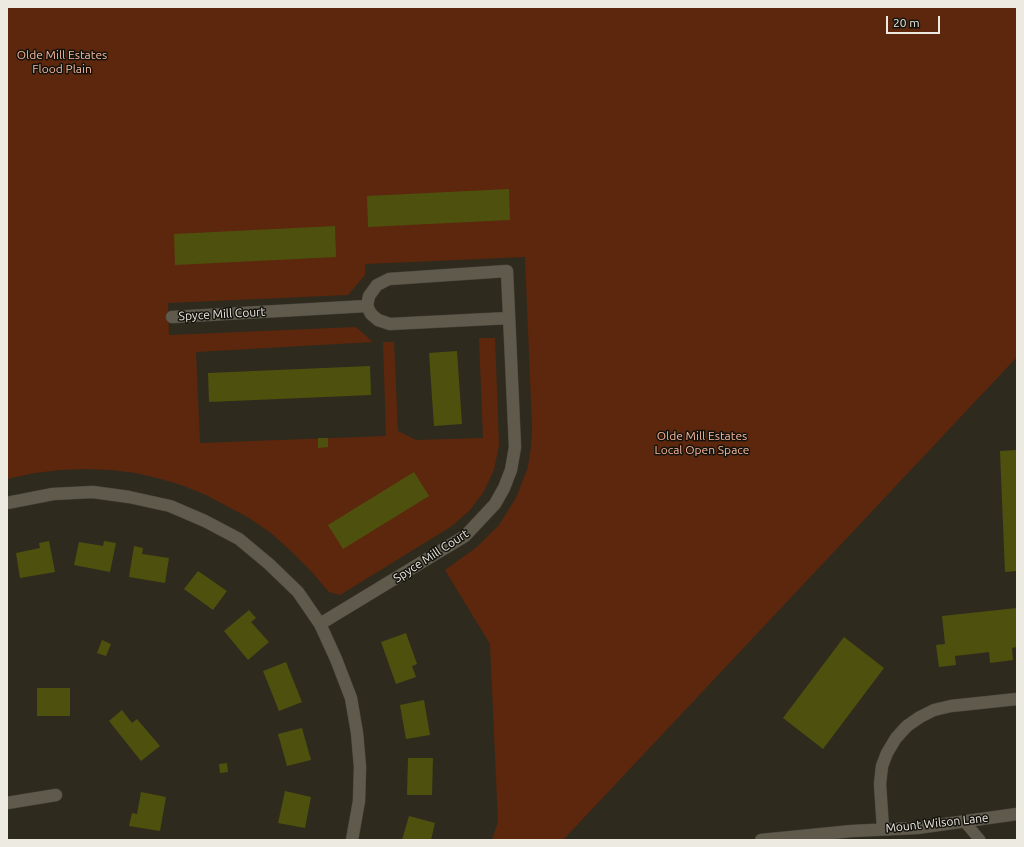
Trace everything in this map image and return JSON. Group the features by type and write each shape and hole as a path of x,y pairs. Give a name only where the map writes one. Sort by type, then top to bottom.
{"street":[{"name":"Spyce Mill Court","path":"172,317 367,306 369,296 377,285 389,279 507,271 515,447 511,470 504,488 484,518 465,536 320,624"},
{"path":"367,306 371,314 378,320 390,324 509,318"},
{"path":"7,503 53,494 93,492 129,497 170,506 205,520 239,539 270,564 298,592 320,624 336,659 351,698 357,733 360,767 359,801 352,840"},
{"path":"883,829 880,784 882,766 887,752 896,738 907,726 934,710 951,706 1017,699"},
{"path":"7,803 56,795"},
{"name":"Mount Wilson Lane","path":"761,840 883,829 917,828 1017,814"}],"lane":[{"path":"964,821 980,840"}],"green space":[{"name":"Olde Mill Estates Local Open Space","path":"7,7 1017,7 1017,357 563,840 492,840 498,822 490,644 445,570 477,547 499,525 516,498 528,467 532,427 525,257 365,264 365,275 348,295 168,303 169,335 356,327 373,342 196,352 200,443 386,436 383,342 394,342 398,431 416,440 483,438 479,338 495,338 499,445 494,470 483,493 469,511 452,526 340,595 329,592 311,571 271,533 249,518 206,495 184,486 136,473 111,470 60,470 35,473 7,479"}],"building":[{"path":"509,189 510,220 368,227 367,196"},
{"path":"335,226 336,257 175,265 174,234"},
{"path":"457,351 462,424 434,426 429,353"},
{"path":"370,366 371,395 209,402 208,373"},
{"path":"318,438 328,438 328,447 318,448"},
{"path":"1017,450 1017,571 1005,572 1000,451"},
{"path":"414,472 429,496 343,549 328,525"},
{"path":"49,541 55,572 20,578 16,553 40,548 39,543"},
{"path":"104,541 116,543 110,572 74,565 79,542 103,546"},
{"path":"134,546 143,548 142,554 169,558 165,583 129,577"},
{"path":"198,571 227,591 213,610 184,589"},
{"path":"1017,608 1017,647 1012,648 1013,660 990,663 989,652 955,656 956,665 939,667 936,645 945,644 942,616"},
{"path":"249,610 256,618 251,622 269,642 248,660 224,631"},
{"path":"406,633 417,664 412,666 416,677 396,684 381,642"},
{"path":"844,637 884,668 823,749 783,718"},
{"path":"102,640 111,644 106,656 97,653"},
{"path":"286,662 302,702 279,711 263,671"},
{"path":"37,688 70,688 70,716 37,716"},
{"path":"424,700 430,735 406,739 400,705"},
{"path":"122,710 132,723 137,719 160,746 141,761 109,721"},
{"path":"302,728 311,760 287,766 278,734"},
{"path":"408,758 433,758 432,795 407,795"},
{"path":"227,763 228,772 220,773 219,764"},
{"path":"285,791 311,797 305,828 278,823"},
{"path":"141,792 166,797 160,831 129,826 132,813 137,814"},
{"path":"409,816 435,823 431,840 402,840"}],"park label":[{"name":"Olde Mill Estates Flood Plain","path":"62,62"}]}
